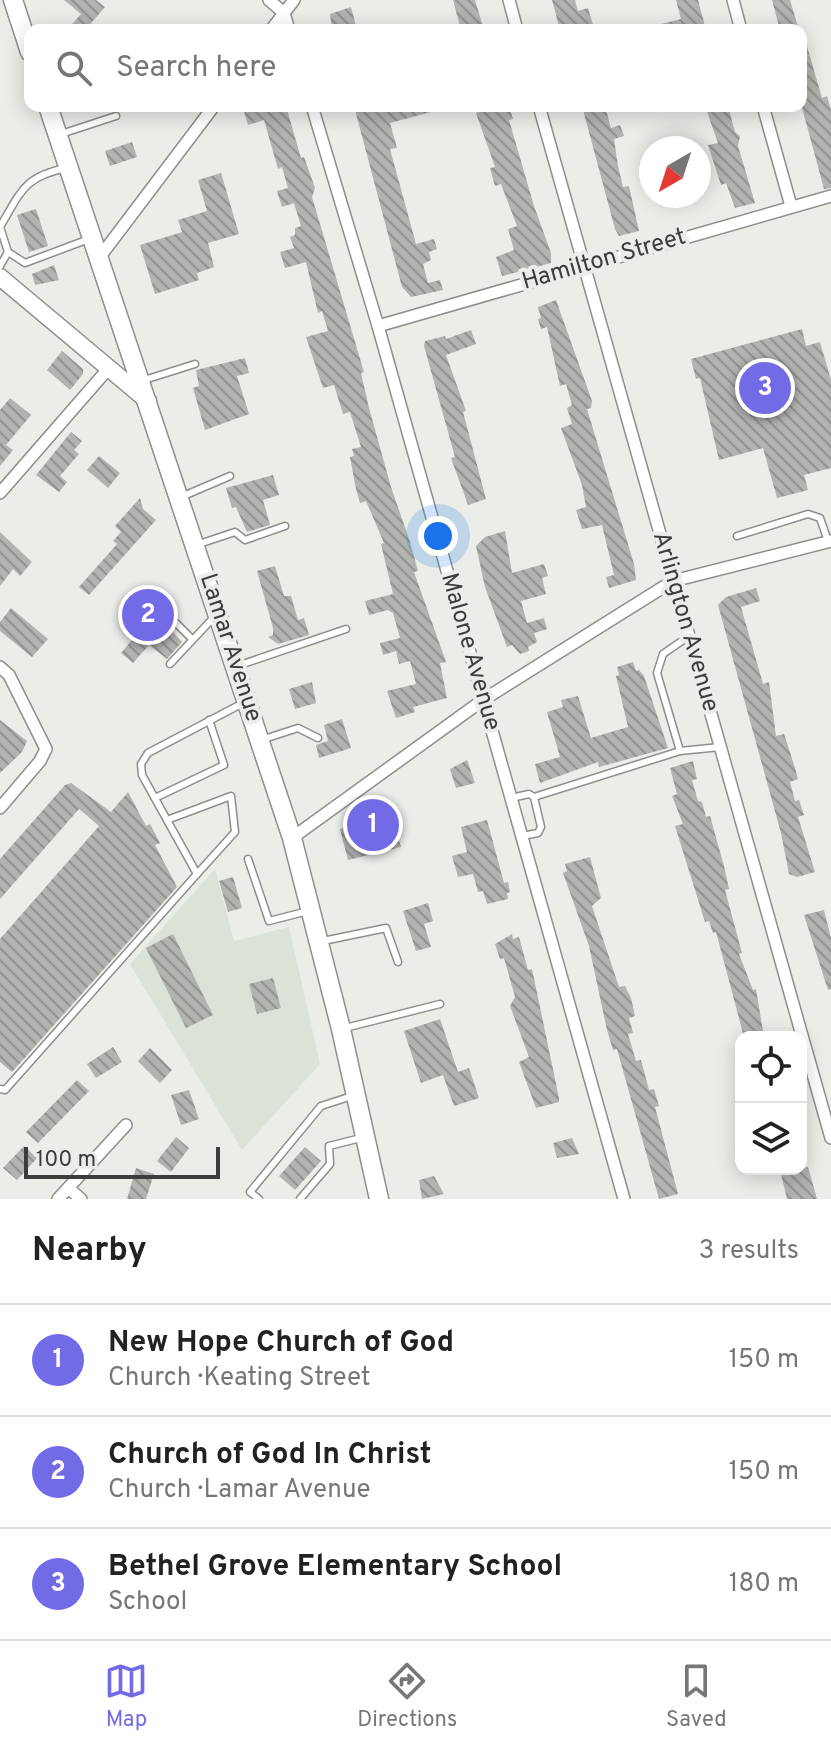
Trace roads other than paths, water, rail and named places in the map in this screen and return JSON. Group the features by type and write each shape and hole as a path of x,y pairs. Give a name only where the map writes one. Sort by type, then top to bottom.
{"main road":[{"path":"13,0 24,34"},
{"name":"Lamar Avenue","path":"50,112 181,497 292,838 341,1029 379,1199"},
{"path":"0,277 148,401"}],"street":[{"path":"269,0 284,13 287,24"},
{"path":"276,24 294,0"},
{"path":"509,0 515,24"},
{"path":"733,0 739,24"},
{"path":"99,258 209,112"},
{"name":"Malone Avenue","path":"314,112 378,326 624,1199"},
{"name":"Arlington Avenue","path":"541,112 831,1138"},
{"path":"765,112 791,206"},
{"name":"Hamilton Street","path":"378,326 831,196"},
{"path":"0,493 108,369"},
{"path":"292,838 483,700 673,581 829,541"},
{"path":"0,667 9,675 46,749 40,761 0,808"},
{"path":"58,1199 126,1125"},
{"path":"68,1188 81,1199"}],"lane":[{"path":"58,135 116,116"},
{"path":"69,167 41,173 21,188 0,227 8,252 25,263 94,238"},
{"path":"0,266 8,252"},
{"path":"141,381 195,364"},
{"path":"181,497 230,476"},
{"path":"737,536 808,514 820,518 829,541"},
{"path":"196,545 235,532 245,540 285,526"},
{"path":"170,664 218,612"},
{"path":"176,623 192,639"},
{"path":"237,666 346,629"},
{"path":"680,751 657,673 663,654 689,636"},
{"path":"197,874 142,775 141,764 148,753 248,701"},
{"path":"155,798 224,765 209,720"},
{"path":"261,740 298,728 318,738"},
{"path":"534,797 680,751 720,747"},
{"path":"511,798 529,794 534,797 541,827 538,833 522,836"},
{"path":"0,1089 5,1090 235,832 231,796 167,820"},
{"path":"248,859 269,921 312,910"},
{"path":"319,942 386,928 398,962"},
{"path":"341,1029 440,1004"},
{"path":"259,1199 250,1192 321,1106 355,1095"},
{"path":"300,1199 330,1164 329,1146 364,1137"}],"place":[{"name":"Bethel Grove Elementary School","path":"765,388"},
{"name":"Church of God In Christ","path":"148,615"},
{"name":"New Hope Church of God","path":"373,825"}]}
